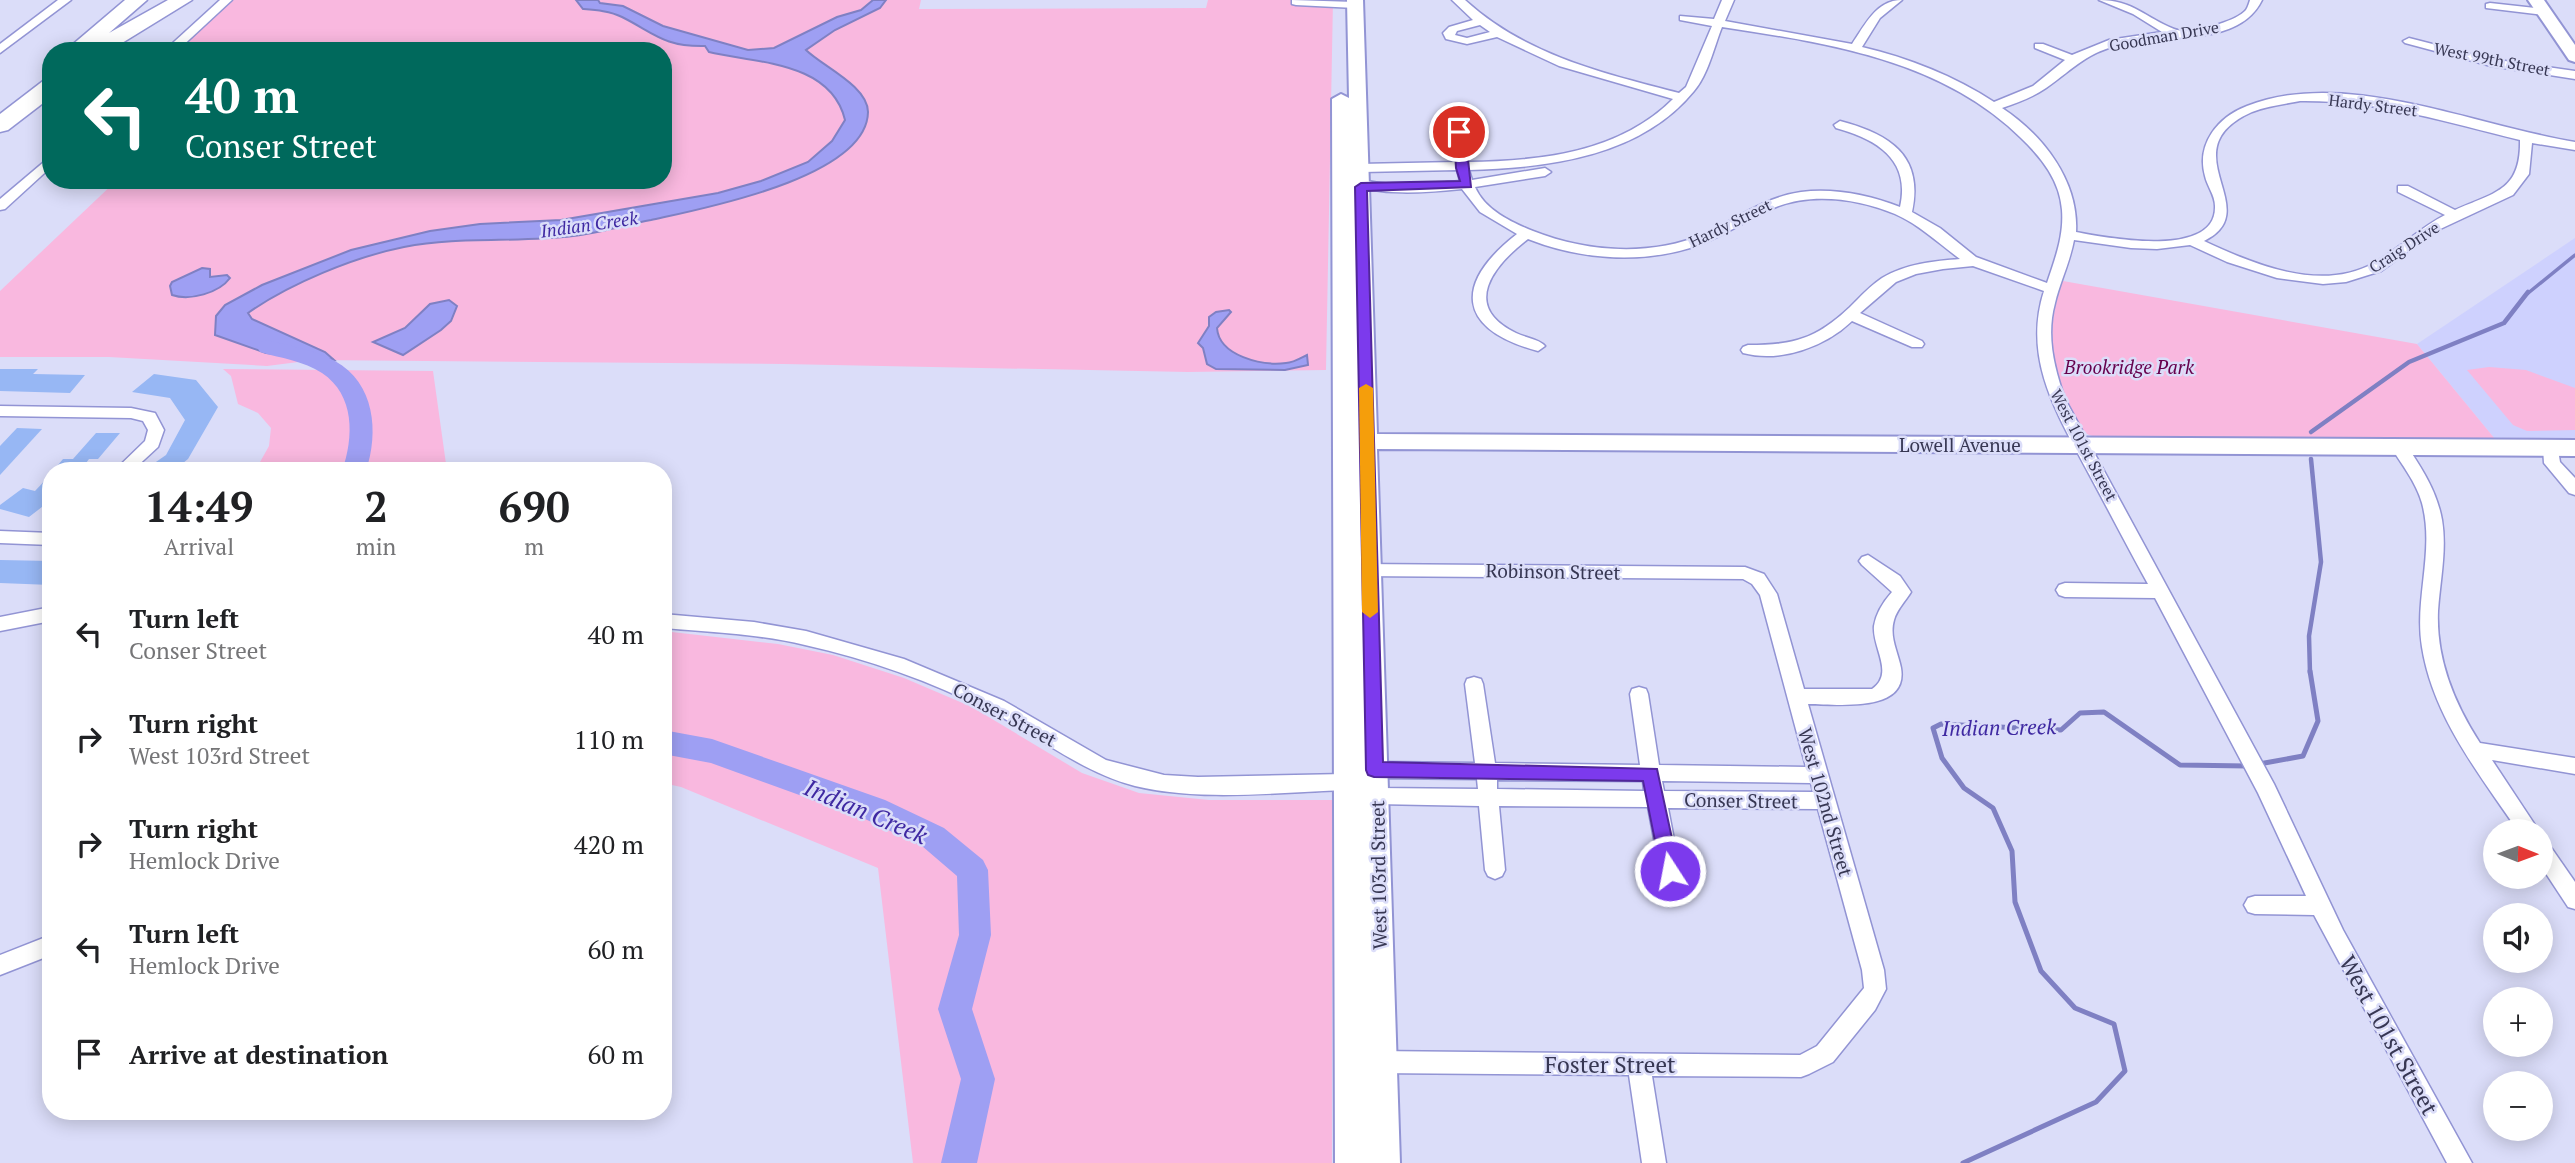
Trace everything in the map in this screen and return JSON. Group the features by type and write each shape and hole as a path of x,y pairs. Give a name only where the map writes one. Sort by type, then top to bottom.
{"highway":[{"path":"86,42 137,0"},
{"path":"105,42 156,0"},
{"path":"109,42 183,0"},
{"path":"0,108 42,77"},
{"path":"0,125 42,93"}],"main road":[{"name":"West 103rd Street","path":"1345,3 1354,177 1358,570 1376,796 1383,1163"},
{"name":"West 99th Street","path":"2540,6 2575,57"},
{"name":"Lowell Avenue","path":"1356,442 2575,448"},
{"name":"West 103rd Street","path":"1352,1163 1347,782 1358,570"}],"street":[{"path":"0,50 65,0"},
{"path":"180,42 226,0"},
{"path":"1458,0 1499,33 1559,61 1682,98"},
{"path":"1354,177 1467,184 1559,169 1574,163 1582,155 1645,128 1682,98 1697,76 1728,0"},
{"path":"1855,49 1876,16 1896,0"},
{"path":"2105,0 2137,12 2172,33"},
{"name":"Goodman Drive","path":"1992,107 2036,89 2090,51 2128,39 2212,29 2235,23 2250,13 2256,0"},
{"path":"1296,5 1345,3"},
{"name":"West 99th Street","path":"2490,6 2540,6"},
{"name":"West 101st Street","path":"1684,18 1855,49 1890,58 1933,74 1992,107 2033,141 2057,173 2069,208 2069,235 2044,316 2043,341 2048,373 2057,399 2267,790 2320,906 2375,1011 2460,1163"},
{"path":"1481,21 1453,29 1449,33 1450,37 1467,41 1499,33"},
{"name":"West 99th Street","path":"2409,41 2491,62 2575,75"},
{"path":"2039,46 2074,60"},
{"name":"Hardy Street","path":"2069,235 2148,246 2190,240 2212,229 2222,212 2221,198 2208,162 2213,139 2230,119 2261,105 2300,99 2364,101 2411,109 2526,138 2575,146"},
{"name":"Hardy Street","path":"1469,114 1459,132 1462,168 1473,199 1488,211 1527,233 1586,250 1640,252 1696,241 1768,204 1796,196 1856,198 1905,214 1934,230 1975,262 2052,289"},
{"path":"1840,125 1877,139 1898,158 1909,181 1905,214"},
{"name":"Craig Drive","path":"2190,240 2259,269 2296,277 2331,279 2354,276 2373,270 2424,232 2508,192 2518,183 2527,161 2526,138"},
{"path":"1354,177 1513,165 1565,155 1582,155"},
{"path":"0,206 42,168"},
{"name":"Craig Drive","path":"2403,189 2456,216"},
{"path":"1527,233 1493,263 1482,282 1480,295 1482,308 1495,330 1513,340 1538,346"},
{"path":"1748,350 1786,348 1817,341 1834,331 1887,281 1902,273 1975,262"},
{"path":"1851,315 1917,344"},
{"path":"0,411 131,413 149,417 156,430 152,443 132,462"},
{"path":"2399,447 2423,485 2431,504 2435,529 2428,619 2431,650 2440,680 2457,718 2521,819"},
{"path":"2551,448 2552,463 2575,489"},
{"path":"0,537 42,539"},
{"path":"1796,697 1876,696 1885,691 1892,682 1891,661 1883,629 1890,606 1902,592 1894,580 1868,561"},
{"name":"Robinson Street","path":"1358,570 1745,573 1758,579"},
{"name":"West 102nd Street","path":"1758,579 1768,594 1873,970 1875,989 1851,1023"},
{"path":"2065,590 2161,591"},
{"path":"0,624 42,616"},
{"name":"Conser Street","path":"672,622 754,629 806,638 904,666 997,706 1081,757 1135,778 1164,783 1198,785 1347,782 1374,770 1818,775"},
{"path":"1474,684 1489,798 1495,870"},
{"name":"Conser Street","path":"1639,694 1670,871"},
{"path":"2476,750 2575,766"},
{"name":"Conser Street","path":"1347,782 1376,796 1826,802"},
{"path":"2553,867 2575,900"},
{"path":"2255,905 2320,906"},
{"path":"0,965 42,949"},
{"name":"Foster Street","path":"1352,1062 1801,1066 1825,1054 1851,1023"},
{"path":"1639,1064 1654,1163"}],"shaded area":[{"path":"2575,238 2575,440 2495,439 2417,344"}],"green space":[{"path":"231,0 921,0 919,9 1206,8 1208,0 1333,0 1326,370 1188,372 784,364 314,360 267,366 109,357 0,357 0,291 108,189 672,189 672,42 186,42"},
{"name":"Brookridge Park","path":"2063,281 2417,344 2495,439 2090,435 2081,429 2074,419 2054,358 2054,312"},
{"path":"2489,367 2526,370 2575,388 2575,430 2527,431 2513,425 2467,370"},
{"path":"223,369 433,371 446,462 260,462 269,446 271,428 258,413 238,404 231,376"},
{"path":"672,632 778,644 833,655 904,678 972,707 1082,773 1139,793 1209,800 1332,800 1332,1163 913,1163 878,868 672,785"}],"water":[{"path":"576,0 598,0 600,3 623,6 663,26 748,50 774,48 837,17 861,10 873,0 886,0 880,8 835,30 806,50 861,94 868,112 860,135 841,155 812,172 778,187 741,198 583,235 446,242 404,247 364,257 323,273 264,302 248,313 252,319 325,352 334,360 266,353 215,335 216,316 225,305 262,285 351,250 430,231 480,224 561,220 718,193 761,181 808,162 832,141 845,120 837,101 824,86 808,75 769,63 709,52 705,46 669,41 617,15 583,9"},
{"path":"202,268 210,269 210,277 227,275 230,278 212,292 187,297 172,295 172,282"},
{"path":"449,300 457,306 451,321 403,355 373,342 405,328 430,304"},
{"path":"1216,312 1231,312 1217,328 1225,346 1233,352 1254,361 1276,364 1291,362 1307,355 1308,365 1285,370 1216,369 1207,364 1203,348 1198,343 1209,326 1209,317"}],"building":[{"path":"0,369 38,369 33,374 85,375 70,393 0,391"},
{"path":"154,374 196,380 218,407 184,462 156,462 166,455 185,420 170,398 132,392"},
{"path":"17,428 42,429 0,475 0,446"},
{"path":"96,433 120,433 98,459 60,462 63,459 73,459"},
{"path":"42,484 42,507 29,517 0,509 0,505 23,488 35,491"},
{"path":"0,560 42,561 42,585 0,583"}],"waterway":[{"name":"Indian Creek","path":"2527,294 2575,255"},
{"name":"Indian Creek","path":"2311,432 2409,362 2504,323 2528,292"},
{"name":"Indian Creek","path":"268,347 323,364 341,377 350,388 360,414 362,429 357,462"},
{"name":"Indian Creek","path":"2310,673 2309,636 2321,562 2311,459"},
{"name":"Indian Creek","path":"2259,764 2303,756 2318,721 2310,671"},
{"name":"Indian Creek","path":"1963,1163 2096,1102 2125,1071 2114,1024 2075,1008 2041,971 2015,902 2012,851 1993,808 1964,788 1942,758 1933,728 1941,724 2061,730 2080,713 2104,712 2180,765 2247,766"},
{"name":"Indian Creek","path":"672,744 712,751 874,809 933,837 972,870 975,935 955,1009 978,1079 959,1163"}],"slow traffic":[{"path":"1366,388 1370,612"}],"route":[{"path":"1459,132 1462,168 1467,184 1361,187 1374,770 1651,774 1670,871"}]}
